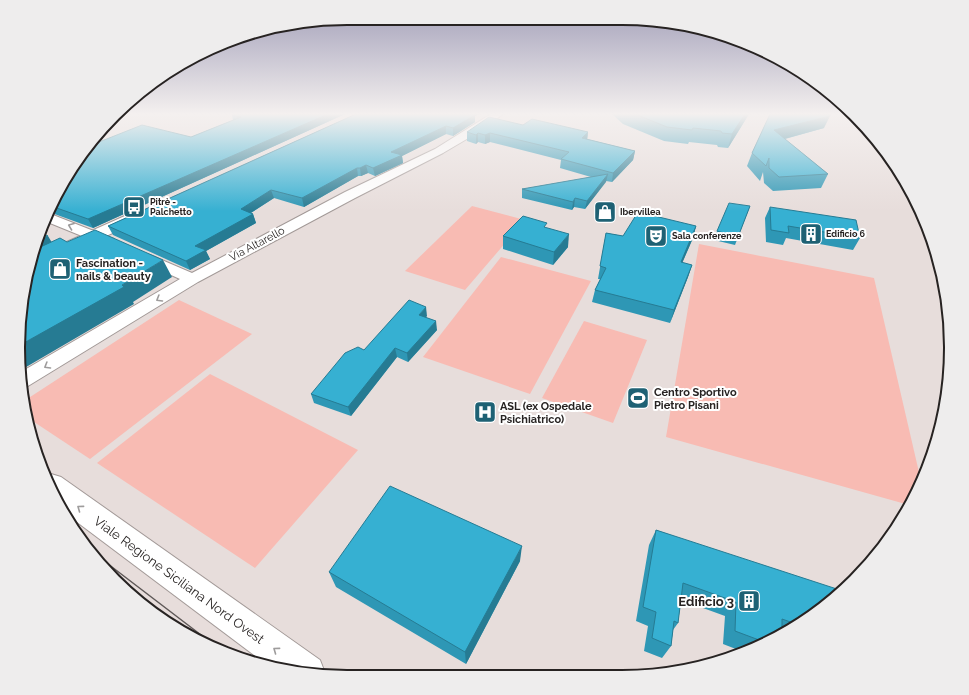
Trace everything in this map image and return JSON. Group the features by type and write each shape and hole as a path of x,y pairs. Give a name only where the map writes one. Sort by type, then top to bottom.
{"street":[{"name":"Via Altarello","path":"27,378 192,279 350,195 447,146"},
{"path":"37,262 152,209"},
{"path":"52,219 95,235 192,279"},
{"name":"Viale Regione Siciliana Nord Ovest","path":"59,492 297,666"}],"shaded area":[{"path":"472,206 525,220 465,290 405,271"},
{"path":"699,244 874,278 919,471 904,504 666,437"},
{"path":"501,257 591,281 530,394 423,357"},
{"path":"179,300 252,334 90,459 34,422 29,398"},
{"path":"584,321 647,340 613,423 542,398"},
{"path":"210,374 358,450 255,568 97,463"}],"building":[{"path":"96,146 254,146 88,219 57,208 79,168"},
{"path":"284,146 403,146 391,152 402,155 373,168 366,165 357,168 302,198 271,190 241,209 253,214 195,246 206,250 186,261 108,226"},
{"path":"546,146 616,146 635,151 613,173 561,159 569,152"},
{"path":"755,146 794,146 828,174 779,177 769,168 769,158 766,166 752,153"},
{"path":"608,174 587,201 575,198 573,202 522,189"},
{"path":"729,203 750,206 738,237 717,231"},
{"path":"770,207 856,220 860,238 788,226 789,233 771,230"},
{"path":"638,212 696,226 681,262 692,265 674,310 595,290 606,268 600,266 606,233 623,236"},
{"path":"523,216 547,223 544,227 569,234 554,252 503,236"},
{"path":"95,230 163,260 122,285 124,287 25,342 31,285 41,247 60,238 67,242"},
{"path":"409,300 426,307 419,315 436,321 407,353 395,348 348,407 311,394 345,353 358,347 364,350"},
{"path":"390,486 522,546 465,652 329,572"},
{"name":"Edificio 3","path":"656,530 836,589 791,622 782,619 782,628 758,640 735,631 736,602 683,583 678,623 674,621 671,646 652,638 656,612 643,607"}],"tram line":[{"path":"109,565 201,635"}],"place":[{"name":"Pitrè - Palchetto","path":"134,207"},
{"name":"Ibervillea","path":"605,212"},
{"name":"Edificio 6","path":"811,234"},
{"name":"Sala conferenze","path":"656,236"},
{"name":"Fascination - nails & beauty","path":"60,269"},
{"name":"Centro Sportivo Pietro Pisani","path":"638,398"},
{"name":"ASL (ex Ospedale Psichiatrico)","path":"485,412"},
{"name":"Edificio 3","path":"749,601"}]}
